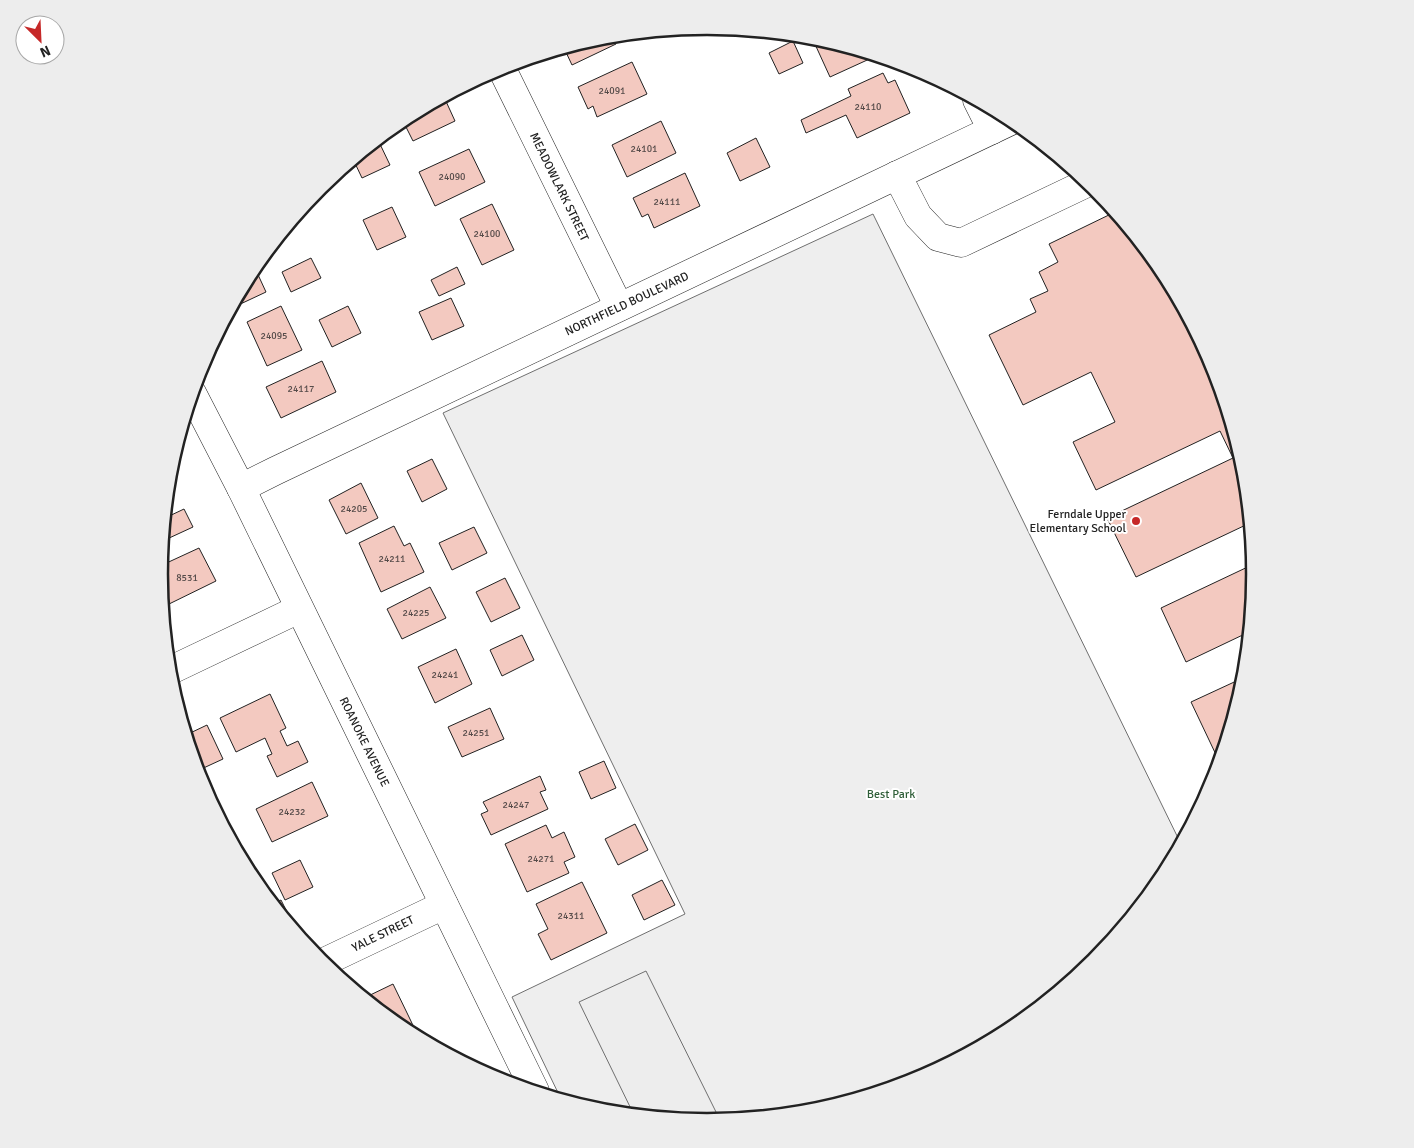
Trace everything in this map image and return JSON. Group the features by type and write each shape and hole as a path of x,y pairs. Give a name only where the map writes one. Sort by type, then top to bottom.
{"street":[{"name":"MEADOWLARK STREET","path":"505,75 619,307"},
{"name":"NORTHFIELD BOULEVARD","path":"241,488 1003,125"},
{"path":"897,175 918,216 938,237 961,243 1080,186"},
{"name":"ROANOKE AVENUE","path":"197,402 241,488 531,1083"},
{"path":"176,667 299,609"},
{"name":"YALE STREET","path":"330,959 444,905"}],"green space":[{"name":"Best Park","path":"873,214 1178,837 1174,844 1135,902 1088,955 1062,979 1035,1002 976,1041 913,1072 847,1095 812,1103 742,1112 672,1112 602,1103 558,1092 512,997 685,914 443,413"}],"shaded area":[{"path":"646,971 716,1113 672,1112 630,1107 579,1002"}],"building":[{"path":"794,42 803,63 779,74 769,53"},
{"path":"616,44 572,65 566,53 602,45"},
{"path":"816,46 868,60 830,77"},
{"path":"632,62 647,94 597,117 593,106 588,109 578,87"},
{"path":"883,73 888,83 895,80 910,113 857,138 846,115 806,133 801,120 851,96 848,89"},
{"path":"446,102 455,121 413,141 406,127"},
{"path":"661,121 676,153 627,177 612,145"},
{"path":"756,138 770,167 740,181 727,153"},
{"path":"380,145 390,165 362,178 356,166"},
{"path":"469,149 485,182 435,206 419,172"},
{"path":"685,173 700,206 654,228 648,214 642,217 633,198"},
{"path":"492,204 514,250 482,265 460,219"},
{"path":"392,207 406,237 377,250 363,220"},
{"path":"1108,215 1135,246 1174,305 1205,368 1228,434 1236,469 1244,526 1136,577 1107,518 1233,458 1220,431 1096,490 1073,442 1115,422 1091,372 1023,405 989,335 1036,312 1030,299 1048,291 1039,272 1058,262 1049,244"},
{"path":"311,258 321,278 291,292 282,272"},
{"path":"457,267 465,284 439,296 431,280"},
{"path":"259,276 266,292 240,304"},
{"path":"451,298 464,326 432,340 419,312"},
{"path":"281,306 302,350 267,366 247,322"},
{"path":"348,306 361,333 332,347 319,320"},
{"path":"322,361 336,392 281,418 266,387"},
{"path":"432,459 447,489 422,502 407,471"},
{"path":"361,483 378,518 346,534 329,500"},
{"path":"184,509 193,527 169,538 172,515"},
{"path":"394,526 404,546 410,543 424,572 381,592 359,543"},
{"path":"474,527 487,553 452,570 439,543"},
{"path":"199,548 216,581 169,604 168,562"},
{"path":"1246,568 1245,609 1242,635 1186,662 1161,608"},
{"path":"505,578 520,608 491,622 476,592"},
{"path":"430,587 446,618 402,639 387,609"},
{"path":"522,635 534,660 502,676 490,650"},
{"path":"456,649 472,684 435,703 418,667"},
{"path":"1235,681 1228,714 1215,753 1191,702"},
{"path":"270,694 286,728 280,731 287,746 298,741 308,762 277,777 267,756 272,754 265,738 236,752 220,718"},
{"path":"490,708 504,739 462,757 448,727"},
{"path":"207,725 223,759 204,768 192,732"},
{"path":"604,761 616,788 591,799 579,772"},
{"path":"540,776 546,790 540,792 548,809 491,835 481,814 488,811 483,802"},
{"path":"312,782 328,816 272,842 256,809"},
{"path":"635,824 648,850 618,865 605,839"},
{"path":"546,825 552,838 564,832 575,857 564,862 569,873 527,892 505,844"},
{"path":"300,860 313,887 285,900 272,873"},
{"path":"662,880 675,905 644,920 632,895"},
{"path":"582,882 607,933 551,960 538,934 548,929 536,904"},
{"path":"281,900 286,911 279,902"},
{"path":"393,984 413,1025 379,1002 371,995"}],"place":[{"name":"Ferndale Upper Elementary School","path":"1136,521"}]}
